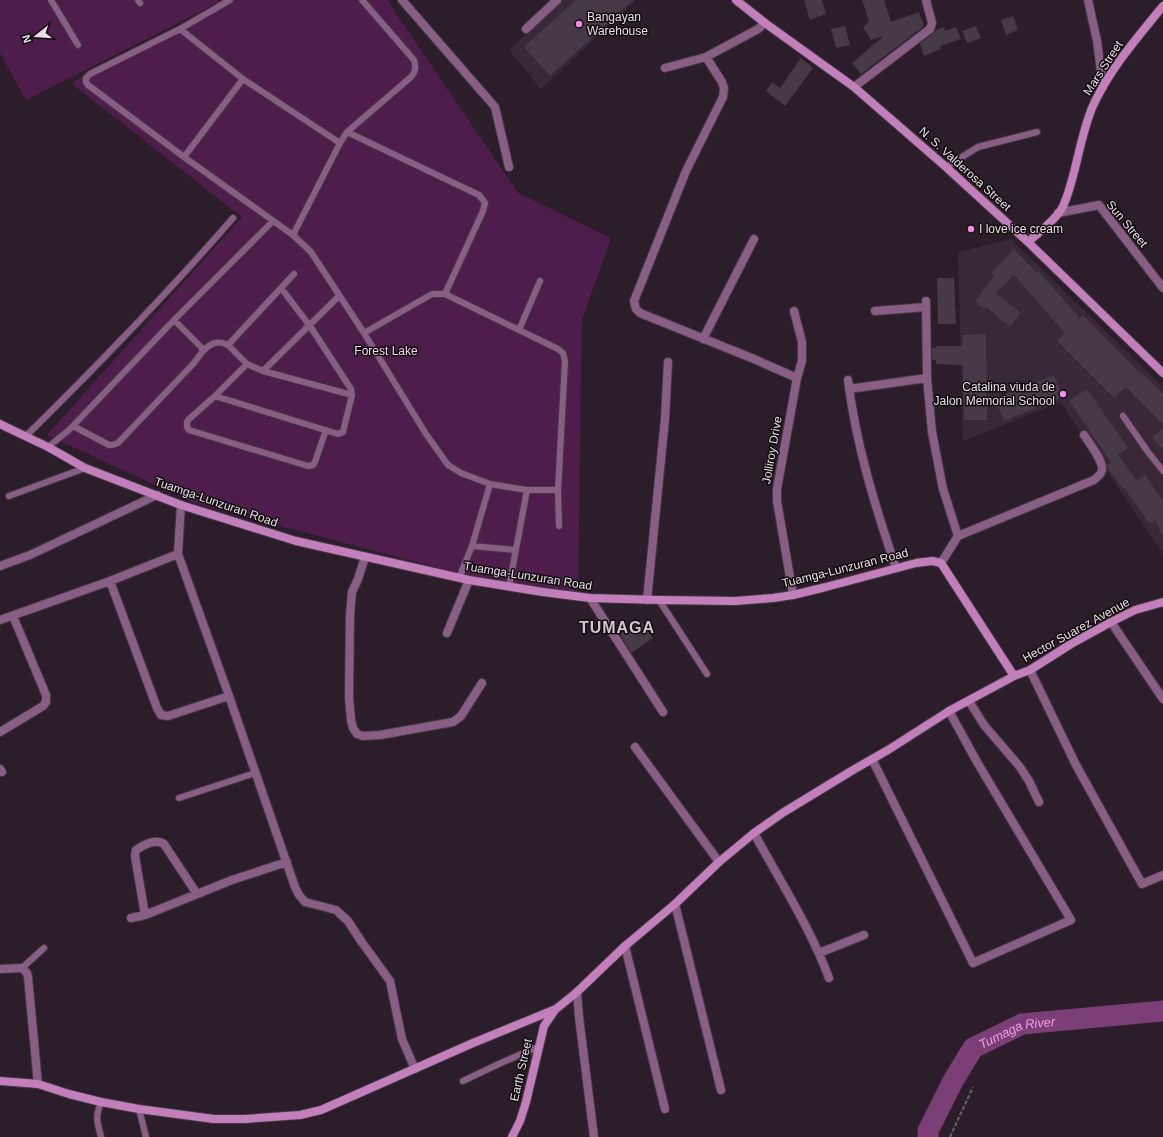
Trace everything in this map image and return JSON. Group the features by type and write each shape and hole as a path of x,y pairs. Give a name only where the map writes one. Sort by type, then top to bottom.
{"street":[{"path":"402,0 495,107 509,167"},
{"path":"526,29 557,0"},
{"name":"N. S. Valderosa Street","path":"736,0 765,23 854,87 946,166 1028,242 1163,373"},
{"path":"854,87 930,29 932,23 926,0"},
{"path":"1088,0 1097,41 1103,87"},
{"name":"Mars Street","path":"1028,242 1056,216 1061,209 1069,192 1086,125 1103,87 1132,45 1163,6"},
{"path":"665,68 706,57 758,29 765,23"},
{"path":"706,57 722,82 724,88 723,97 686,171 634,301 636,309 640,313 797,378"},
{"name":"Sun Street","path":"1056,216 1099,205 1163,288"},
{"path":"703,339 754,239"},
{"path":"875,311 926,304 927,378 932,432 943,489 958,536"},
{"name":"Jolliroy Drive","path":"792,595 777,501 777,489 797,378 802,361 802,342 794,311"},
{"path":"647,600 665,419 668,362"},
{"path":"849,389 927,378"},
{"path":"848,380 862,458 877,512 896,568"},
{"name":"Tuamga-Lunzuran Road","path":"0,424 48,447 85,468 181,505 296,541 459,578 509,587 590,598 647,600 735,600 773,598 792,595 916,563 932,561 941,563"},
{"path":"1014,676 941,563 958,536 1094,480 1100,474 1102,469 1098,458 1084,435"},
{"path":"0,566 30,555 157,495"},
{"path":"181,505 178,554 295,887 305,902 336,910 348,920 361,941 390,981 402,1040 415,1069"},
{"path":"0,620 110,581 178,554"},
{"path":"365,557 352,592 350,615 349,697 351,720 353,728 357,734 363,736 380,735 453,722 461,716 482,683"},
{"path":"447,633 469,580"},
{"path":"110,581 157,708 161,715 168,716 229,696"},
{"path":"590,598 663,712"},
{"name":"Hector Suarez Avenue","path":"556,1009 578,992 625,946 675,904 719,862 754,833 784,812 949,711 1014,676 1027,671 1111,622 1135,610 1163,602"},
{"path":"0,732 43,706 46,702 46,695 13,616"},
{"path":"1111,622 1163,699"},
{"path":"1027,671 1076,765 1142,884 1163,875"},
{"path":"969,701 984,725 1030,781 1039,802"},
{"path":"872,759 973,963 1071,920 977,762 949,711"},
{"path":"635,746 719,862"},
{"path":"754,833 820,953 828,978"},
{"path":"145,915 135,856 136,850 156,841 160,841 164,844 197,894"},
{"path":"131,918 145,915 232,880 287,862"},
{"path":"675,904 694,986 721,1090"},
{"path":"820,953 864,935"},
{"path":"625,946 665,1109"},
{"path":"0,968 22,968 27,973 38,1084"},
{"path":"578,992 579,1017 594,1137"},
{"path":"0,1081 38,1084 101,1102 139,1109 214,1118 300,1115 321,1110 556,1009"},
{"name":"Earth Street","path":"512,1137 520,1121 526,1102 544,1026 556,1009"}],"lane":[{"path":"51,0 78,45"},
{"path":"230,0 180,29 90,74 86,78 86,82 184,157 274,220 293,235 310,252 364,333 426,434 448,465 461,473 490,484 526,490 558,490"},
{"path":"293,235 347,132 412,78 416,71 414,60 362,0"},
{"path":"180,29 243,79 340,143"},
{"path":"184,157 243,79"},
{"path":"347,132 479,195 485,203 483,211 445,294"},
{"path":"946,166 978,147 1037,132"},
{"path":"26,436 98,364 203,253 233,218"},
{"path":"48,447 73,426 174,320 274,220"},
{"path":"228,345 294,274"},
{"path":"519,330 540,281"},
{"path":"215,396 338,434 343,432 352,395 349,384 310,326 281,288"},
{"path":"364,333 432,294 445,294 558,349 563,353 565,361 558,490 559,526"},
{"path":"263,371 339,296"},
{"path":"174,320 201,347 203,351"},
{"path":"73,426 109,445 115,445 194,363 203,351 210,344 216,342 222,342 228,345 247,364 263,371 352,395"},
{"path":"247,364 187,422 189,430 308,466 313,465 315,462 326,430"},
{"path":"1123,416 1163,471"},
{"path":"9,496 85,468"},
{"path":"459,578 472,546 490,484"},
{"path":"509,587 526,490"},
{"path":"472,546 515,550"},
{"path":"659,600 707,674"},
{"path":"179,798 256,773"},
{"path":"22,968 44,948"},
{"path":"463,1081 538,1047"},
{"path":"101,1102 97,1114 97,1122 101,1137"},
{"path":"139,1109 146,1137"}],"path":[{"path":"950,1137 973,1087"}],"shaded area":[{"name":"Bangayan Warehouse","path":"562,0 636,0 541,89 509,50"},
{"name":"Catalina viuda de Jalon Memorial School","path":"1011,239 1163,387 1163,554 1060,402 963,441 958,252"}],"green space":[{"path":"0,0 218,0 219,2 26,100 0,53"},
{"name":"Forest Lake","path":"220,0 387,0 518,193 611,238 582,320 578,593 458,573 194,503 47,435 242,217 71,83 221,3"}],"building":[{"name":"Bangayan Warehouse","path":"576,0 633,0 550,76 524,47"},
{"path":"804,0 822,0 826,14 810,20"},
{"path":"862,0 884,0 891,22 919,12 924,26 861,74 852,63 884,36 871,40 863,27 869,21"},
{"path":"1013,16 1018,30 1006,35 1001,20"},
{"path":"845,26 850,45 836,48 831,29"},
{"path":"976,26 981,38 967,43 962,31"},
{"path":"944,27 945,31 956,27 961,39 940,46 941,49 924,56 920,44 936,30"},
{"path":"801,58 813,68 785,106 766,91 772,82 780,88"},
{"path":"1014,249 1036,272 1038,271 1080,318 1083,315 1142,375 1143,374 1163,394 1163,425 1126,387 1114,398 1057,341 1065,333 1014,275 996,293 1021,313 1010,327 986,307 984,309 975,302 994,276 991,273"},
{"path":"937,278 954,278 956,324 938,324"},
{"path":"986,334 987,420 964,420 963,365 936,364 936,360 932,360 932,348 936,348 936,346 963,346 962,335"},
{"path":"1054,375 1063,397 1004,421 995,399"},
{"path":"1087,389 1128,448 1118,455 1137,481 1145,475 1163,501 1163,537 1155,520 1150,524 1107,467 1107,465 1111,462 1069,401"},
{"path":"1163,427 1163,449 1152,438"},
{"path":"640,620 653,638 631,653 620,634"}],"waterway":[{"name":"Tumaga River","path":"928,1137 928,1131 953,1081 973,1048 1022,1024 1163,1011"}],"place":[{"name":"Bangayan Warehouse","path":"579,24"},
{"name":"I love ice cream","path":"971,229"},
{"name":"Catalina viuda de Jalon Memorial School","path":"1063,394"}],"district":[{"name":"TUMAGA","path":"617,627"}]}
